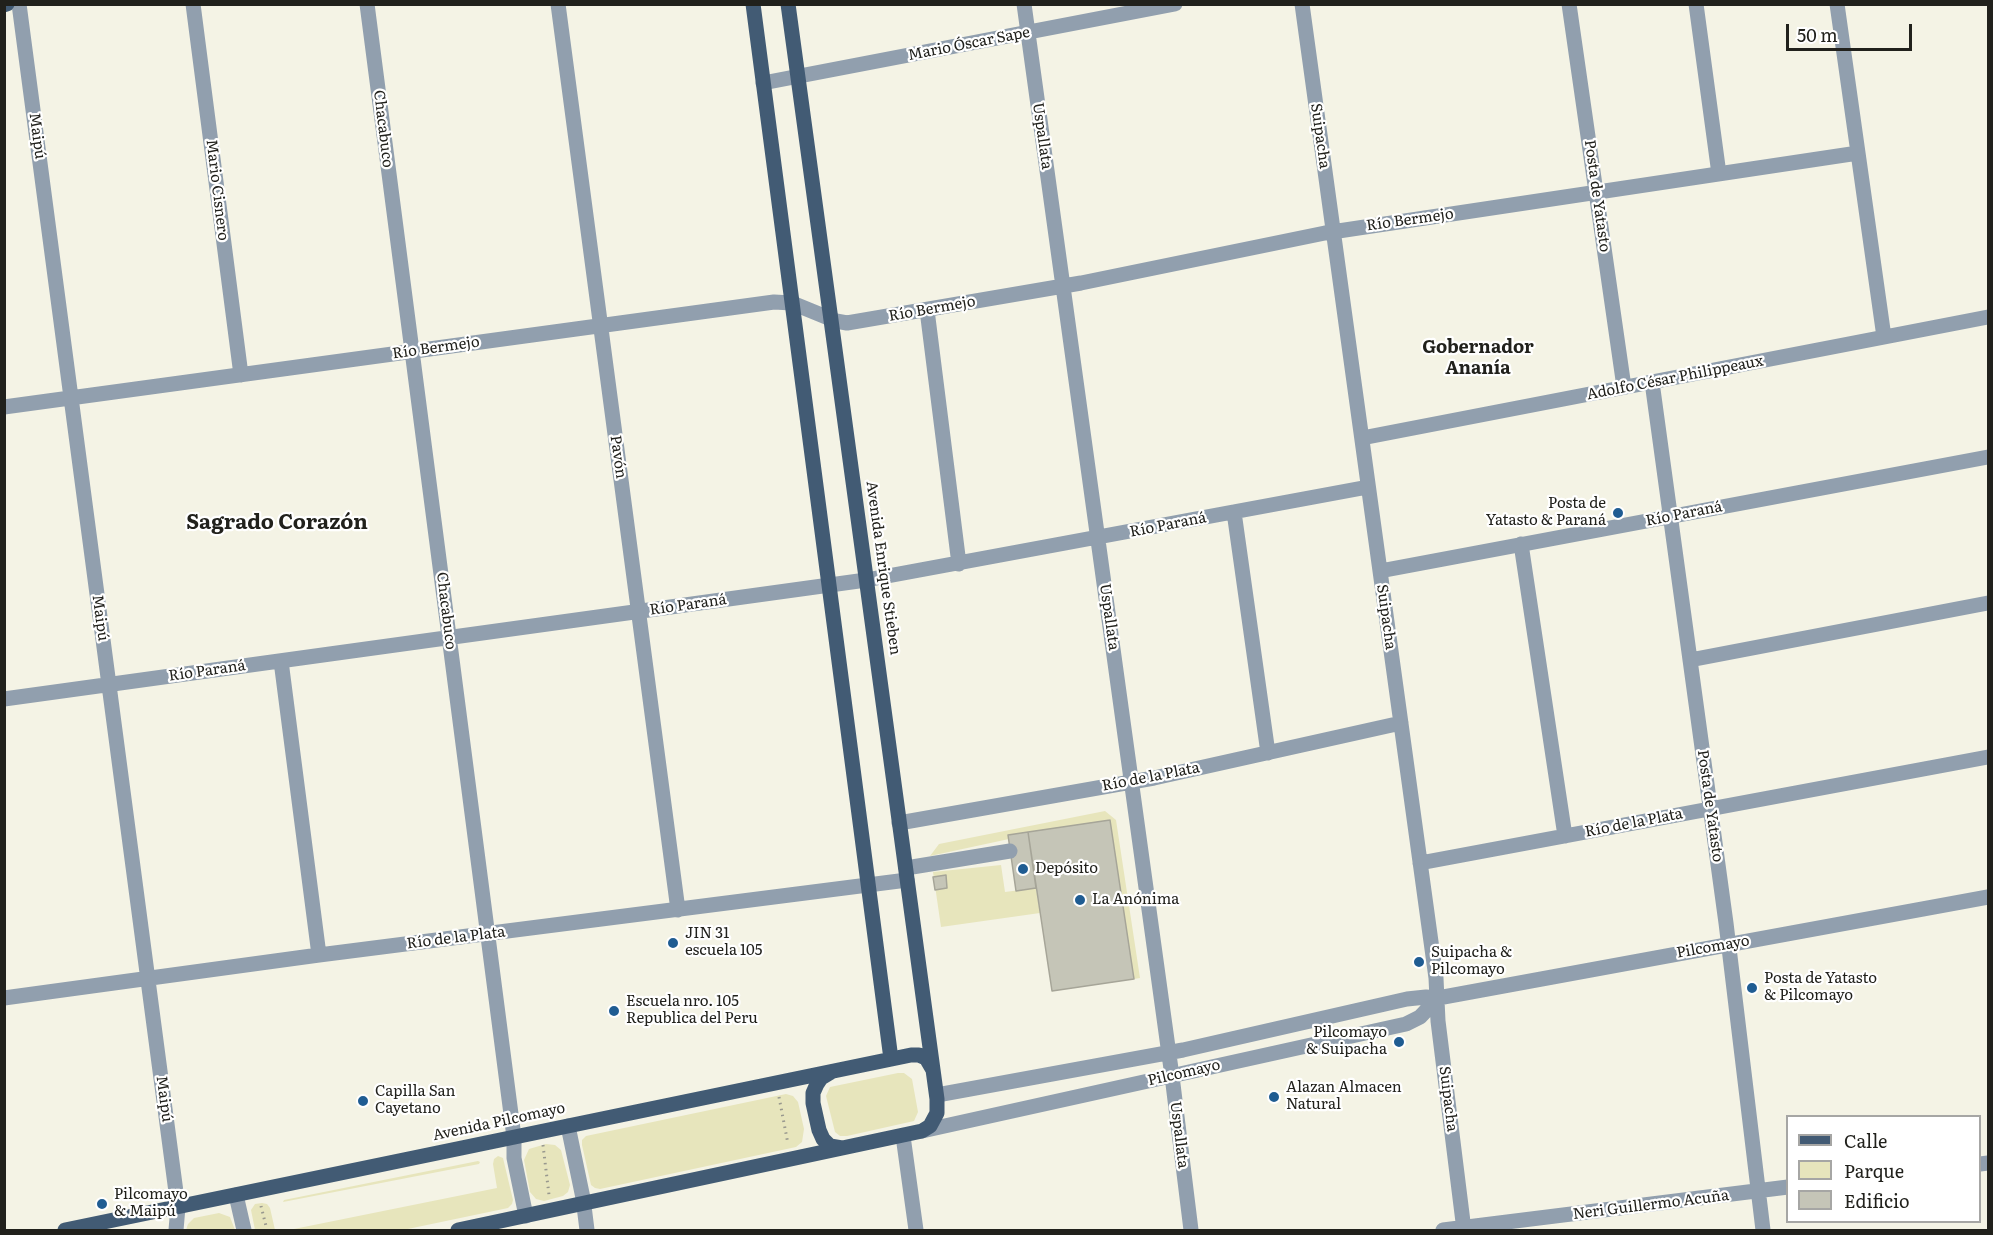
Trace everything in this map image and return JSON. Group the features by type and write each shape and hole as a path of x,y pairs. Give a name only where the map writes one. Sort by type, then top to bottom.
{"main road":[{"path":"753,4 891,1059"},
{"name":"Avenida Enrique Stieben","path":"788,4 937,1095 938,1109 935,1118 930,1126 922,1131"},
{"name":"Avenida Pilcomayo","path":"65,1230 891,1059 922,1056 931,1064 933,1071"},
{"path":"834,1071 821,1078 815,1087 813,1096 815,1112 820,1133 825,1142 833,1147 849,1147"},
{"path":"458,1230 922,1131"}],"street":[{"name":"Maipú","path":"19,4 178,1207 176,1230"},
{"name":"Mario Cisnero","path":"193,4 241,375"},
{"name":"Chacabuco","path":"368,4 514,1137 515,1164 526,1216"},
{"name":"Pavón","path":"558,4 678,910"},
{"name":"Uspallata","path":"1024,4 1169,1052 1191,1230"},
{"name":"Mario Óscar Sape","path":"763,83 1175,4"},
{"name":"Suipacha","path":"1302,4 1420,863 1464,1229"},
{"name":"Posta de Yatasto","path":"1569,4 1624,387"},
{"path":"1696,4 1719,174"},
{"path":"1837,4 1884,337"},
{"name":"Río Bermejo","path":"4,407 774,302 792,303 847,323 1063,286 1333,232 1858,153"},
{"path":"927,310 959,564"},
{"name":"Adolfo César Philippeaux","path":"1362,438 1989,317"},
{"name":"Posta de Yatasto","path":"1652,382 1729,945 1763,1230"},
{"name":"Río Paraná","path":"1380,571 1989,457"},
{"name":"Río Paraná","path":"4,699 829,586 959,564 1368,487"},
{"path":"1234,512 1268,753"},
{"path":"1521,544 1565,836"},
{"path":"1690,660 1989,603"},
{"path":"281,661 319,955"},
{"name":"Río de la Plata","path":"899,823 1132,782 1401,723"},
{"name":"Río de la Plata","path":"1420,863 1989,757"},
{"name":"Río de la Plata","path":"4,998 868,885 932,864 1010,851"},
{"name":"Pilcomayo","path":"937,1095 1169,1052 1407,999 1437,998 1989,897"},
{"name":"Pilcomayo","path":"922,1131 1406,1024 1420,1017 1437,998"},
{"path":"568,1126 587,1230"},
{"path":"903,1136 916,1230"},
{"name":"Neri Guillermo Acuña","path":"1443,1230 1786,1187"},
{"path":"236,1195 244,1230"}],"path":[{"path":"779,1095 789,1149"},
{"path":"543,1144 550,1200"},
{"path":"260,1203 267,1230"}],"green space":[{"path":"1105,811 1116,820 1140,978 1134,979 1110,820 1008,835 1009,839 930,856 939,844"},
{"path":"1001,865 1005,892 1036,888 1040,913 941,927 933,872"},
{"path":"904,1073 912,1079 918,1112 914,1121 847,1136 840,1136 835,1132 826,1096 830,1087"},
{"path":"786,1094 793,1096 798,1102 804,1129 802,1142 796,1147 600,1189 591,1185 582,1145 582,1140 586,1136"},
{"path":"546,1144 555,1145 561,1150 570,1185 568,1192 563,1196 544,1201 536,1199 530,1192 524,1160 529,1149"},
{"path":"498,1156 503,1158 513,1200 508,1208 403,1230 289,1230 497,1188 493,1164 494,1159"},
{"path":"478,1161 479,1164 283,1202 284,1200"},
{"path":"255,1204 267,1204 270,1208 275,1230 255,1230 251,1210"},
{"path":"219,1213 230,1217 235,1230 186,1230 194,1218"}],"building":[{"name":"La Anónima","path":"1110,820 1134,979 1052,991 1028,832"},
{"name":"Depósito","path":"1028,832 1036,888 1016,891 1008,835"},
{"path":"946,875 947,888 935,890 933,877"}],"place":[{"name":"Posta de Yatasto & Paraná","path":"1618,513"},
{"name":"Depósito","path":"1023,869"},
{"name":"La Anónima","path":"1080,900"},
{"name":"JIN 31 escuela 105","path":"673,943"},
{"name":"Suipacha & Pilcomayo","path":"1419,962"},
{"name":"Posta de Yatasto & Pilcomayo","path":"1752,988"},
{"name":"Escuela nro. 105 Republica del Peru","path":"614,1011"},
{"name":"Pilcomayo & Suipacha","path":"1399,1042"},
{"name":"Alazan Almacen Natural","path":"1274,1097"},
{"name":"Capilla San Cayetano","path":"363,1101"},
{"name":"Pilcomayo & Maipú","path":"102,1204"}],"district":[{"name":"Gobernador Ananía","path":"1478,358"},
{"name":"Sagrado Corazón","path":"277,523"}]}
